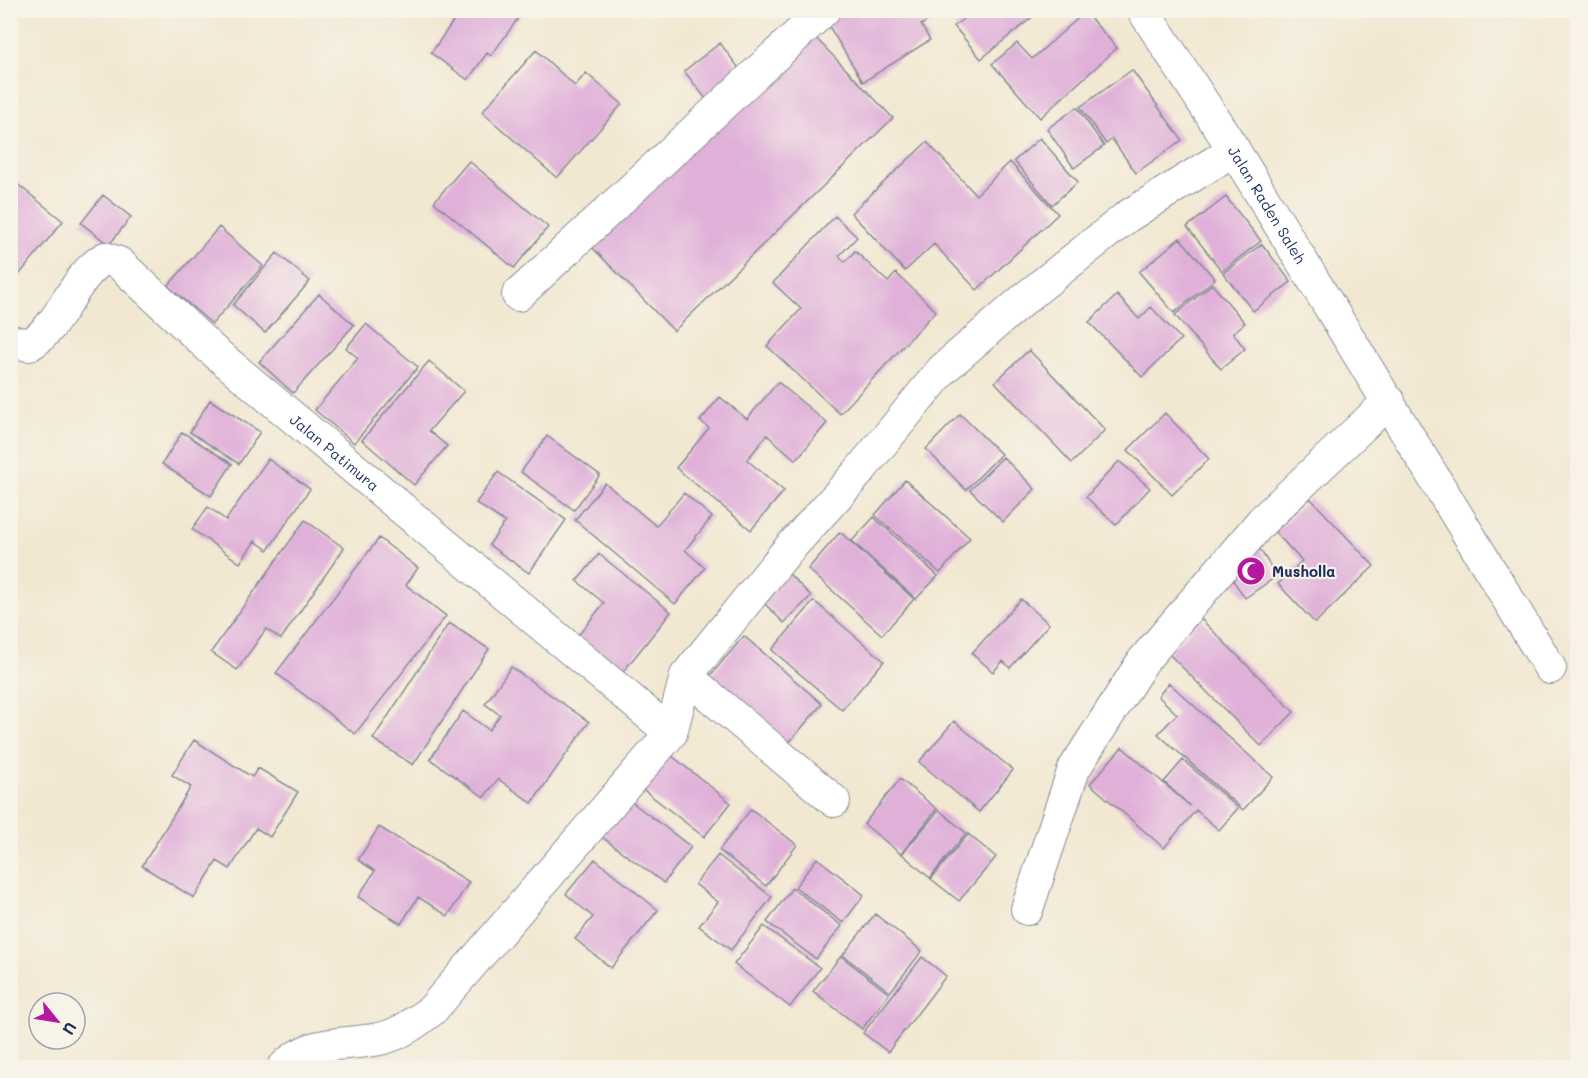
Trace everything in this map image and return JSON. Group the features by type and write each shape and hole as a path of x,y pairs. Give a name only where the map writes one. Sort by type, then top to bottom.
{"street":[{"path":"518,295 824,10"},
{"name":"Jalan Raden Saleh","path":"1143,10 1234,150 1550,668"},
{"path":"283,1068 292,1058 323,1044 380,1039 404,1030 432,1010 671,733 687,676 787,550 856,475 943,369 1024,299 1128,216 1234,150"},
{"name":"Jalan Patimura","path":"10,341 29,345 42,337 90,267 105,258 119,263 211,349 671,733"},
{"path":"1027,909 1074,769 1143,661 1262,521 1389,401"},
{"path":"687,676 834,801"}],"building":[{"path":"461,10 524,10 491,56 487,53 468,80 431,53"},
{"path":"847,10 944,10 921,25 930,40 863,82 827,23"},
{"path":"974,10 1041,10 981,59 954,26"},
{"path":"1085,12 1117,48 1040,118 992,64 1017,43 1032,59"},
{"path":"810,32 893,118 674,331 585,240"},
{"path":"720,43 741,71 706,99 684,71"},
{"path":"536,50 575,86 586,73 622,104 557,178 482,112"},
{"path":"1132,70 1182,140 1136,173 1112,139 1106,144 1080,107"},
{"path":"1077,107 1104,146 1074,168 1047,129"},
{"path":"1040,138 1078,182 1052,205 1014,161"},
{"path":"927,142 976,195 1010,162 1058,214 977,290 934,244 905,271 851,213"},
{"path":"469,161 548,227 514,268 434,202"},
{"path":"10,178 63,221 10,286"},
{"path":"103,195 131,217 109,245 81,223"},
{"path":"1226,197 1261,241 1222,271 1187,227"},
{"path":"835,216 857,237 839,256 845,262 855,251 888,282 896,273 936,311 840,414 767,346 801,309 773,283"},
{"path":"219,227 263,266 212,324 168,286"},
{"path":"1180,238 1215,279 1174,313 1139,272"},
{"path":"1262,244 1291,282 1253,311 1223,273"},
{"path":"277,253 310,281 265,333 233,305"},
{"path":"1212,284 1245,323 1233,333 1245,349 1221,369 1175,315"},
{"path":"319,294 354,325 293,393 259,362"},
{"path":"1117,295 1139,319 1151,307 1181,339 1142,377 1089,322"},
{"path":"366,324 418,367 354,443 315,410 358,358 346,348"},
{"path":"1029,350 1105,430 1072,463 995,382"},
{"path":"429,361 464,391 429,431 447,446 414,485 362,440"},
{"path":"778,382 827,423 796,460 767,435 747,460 784,491 751,530 676,468 709,428 700,421 720,397 747,419"},
{"path":"210,400 260,432 239,464 190,432"},
{"path":"1165,413 1209,459 1172,495 1128,450"},
{"path":"960,414 1001,454 966,490 926,449"},
{"path":"182,432 232,464 211,496 162,464"},
{"path":"547,436 600,475 574,510 521,472"},
{"path":"1003,457 1035,489 1003,522 970,490"},
{"path":"268,459 310,489 268,550 255,541 240,563 192,529 208,507 226,520"},
{"path":"1119,461 1150,488 1116,525 1086,497"},
{"path":"498,472 566,520 529,573 489,545 505,522 476,503"},
{"path":"905,480 970,538 940,573 875,515"},
{"path":"605,483 656,526 684,493 712,517 685,550 705,568 675,604 575,520"},
{"path":"1310,498 1374,566 1315,623 1278,584 1302,561 1275,532"},
{"path":"874,517 938,576 916,599 852,541"},
{"path":"305,520 344,548 281,639 266,629 237,670 211,652"},
{"path":"840,532 914,599 882,635 808,569"},
{"path":"379,538 418,568 406,585 446,616 355,734 276,673"},
{"name":"Musholla","path":"1257,545 1277,576 1245,598 1224,567"},
{"path":"599,554 671,612 622,673 577,637 604,603 577,581"},
{"path":"788,573 811,596 784,623 761,600"},
{"path":"1021,599 1049,624 1010,668 1003,661 993,672 972,653"},
{"path":"814,601 884,661 842,710 772,650"},
{"path":"1201,619 1294,712 1261,746 1168,653"},
{"path":"449,623 489,649 413,765 373,739"},
{"path":"744,636 822,704 787,745 709,677"},
{"path":"511,667 589,722 532,803 498,779 484,797 430,759 463,711 489,730 500,715 485,704"},
{"path":"1169,683 1273,777 1243,810 1158,734 1177,714 1158,696"},
{"path":"954,721 1013,770 979,812 919,762"},
{"path":"194,740 252,777 258,768 298,792 270,837 256,828 230,869 217,861 194,898 142,866 191,787 172,775"},
{"path":"1122,747 1190,806 1164,782 1183,760 1238,808 1219,830 1196,810 1164,848 1090,784"},
{"path":"667,752 731,803 704,837 640,787"},
{"path":"900,779 937,809 901,854 864,824"},
{"path":"629,800 691,847 664,883 602,837"},
{"path":"751,809 797,845 766,886 719,850"},
{"path":"939,810 966,833 930,878 902,854"},
{"path":"379,827 469,882 448,916 418,897 401,924 358,897 375,871 358,860"},
{"path":"968,834 996,857 959,901 931,879"},
{"path":"718,855 772,897 731,950 699,926 718,902 695,884"},
{"path":"817,858 864,895 843,923 795,887"},
{"path":"595,859 658,910 611,968 575,939 593,917 566,894"},
{"path":"792,888 842,926 816,959 767,922"},
{"path":"875,914 922,951 890,992 843,955"},
{"path":"764,926 820,968 790,1007 734,964"},
{"path":"841,956 889,994 862,1029 813,991"},
{"path":"922,957 946,976 888,1052 863,1033"}],"place":[{"name":"Musholla","path":"1251,571"}]}
